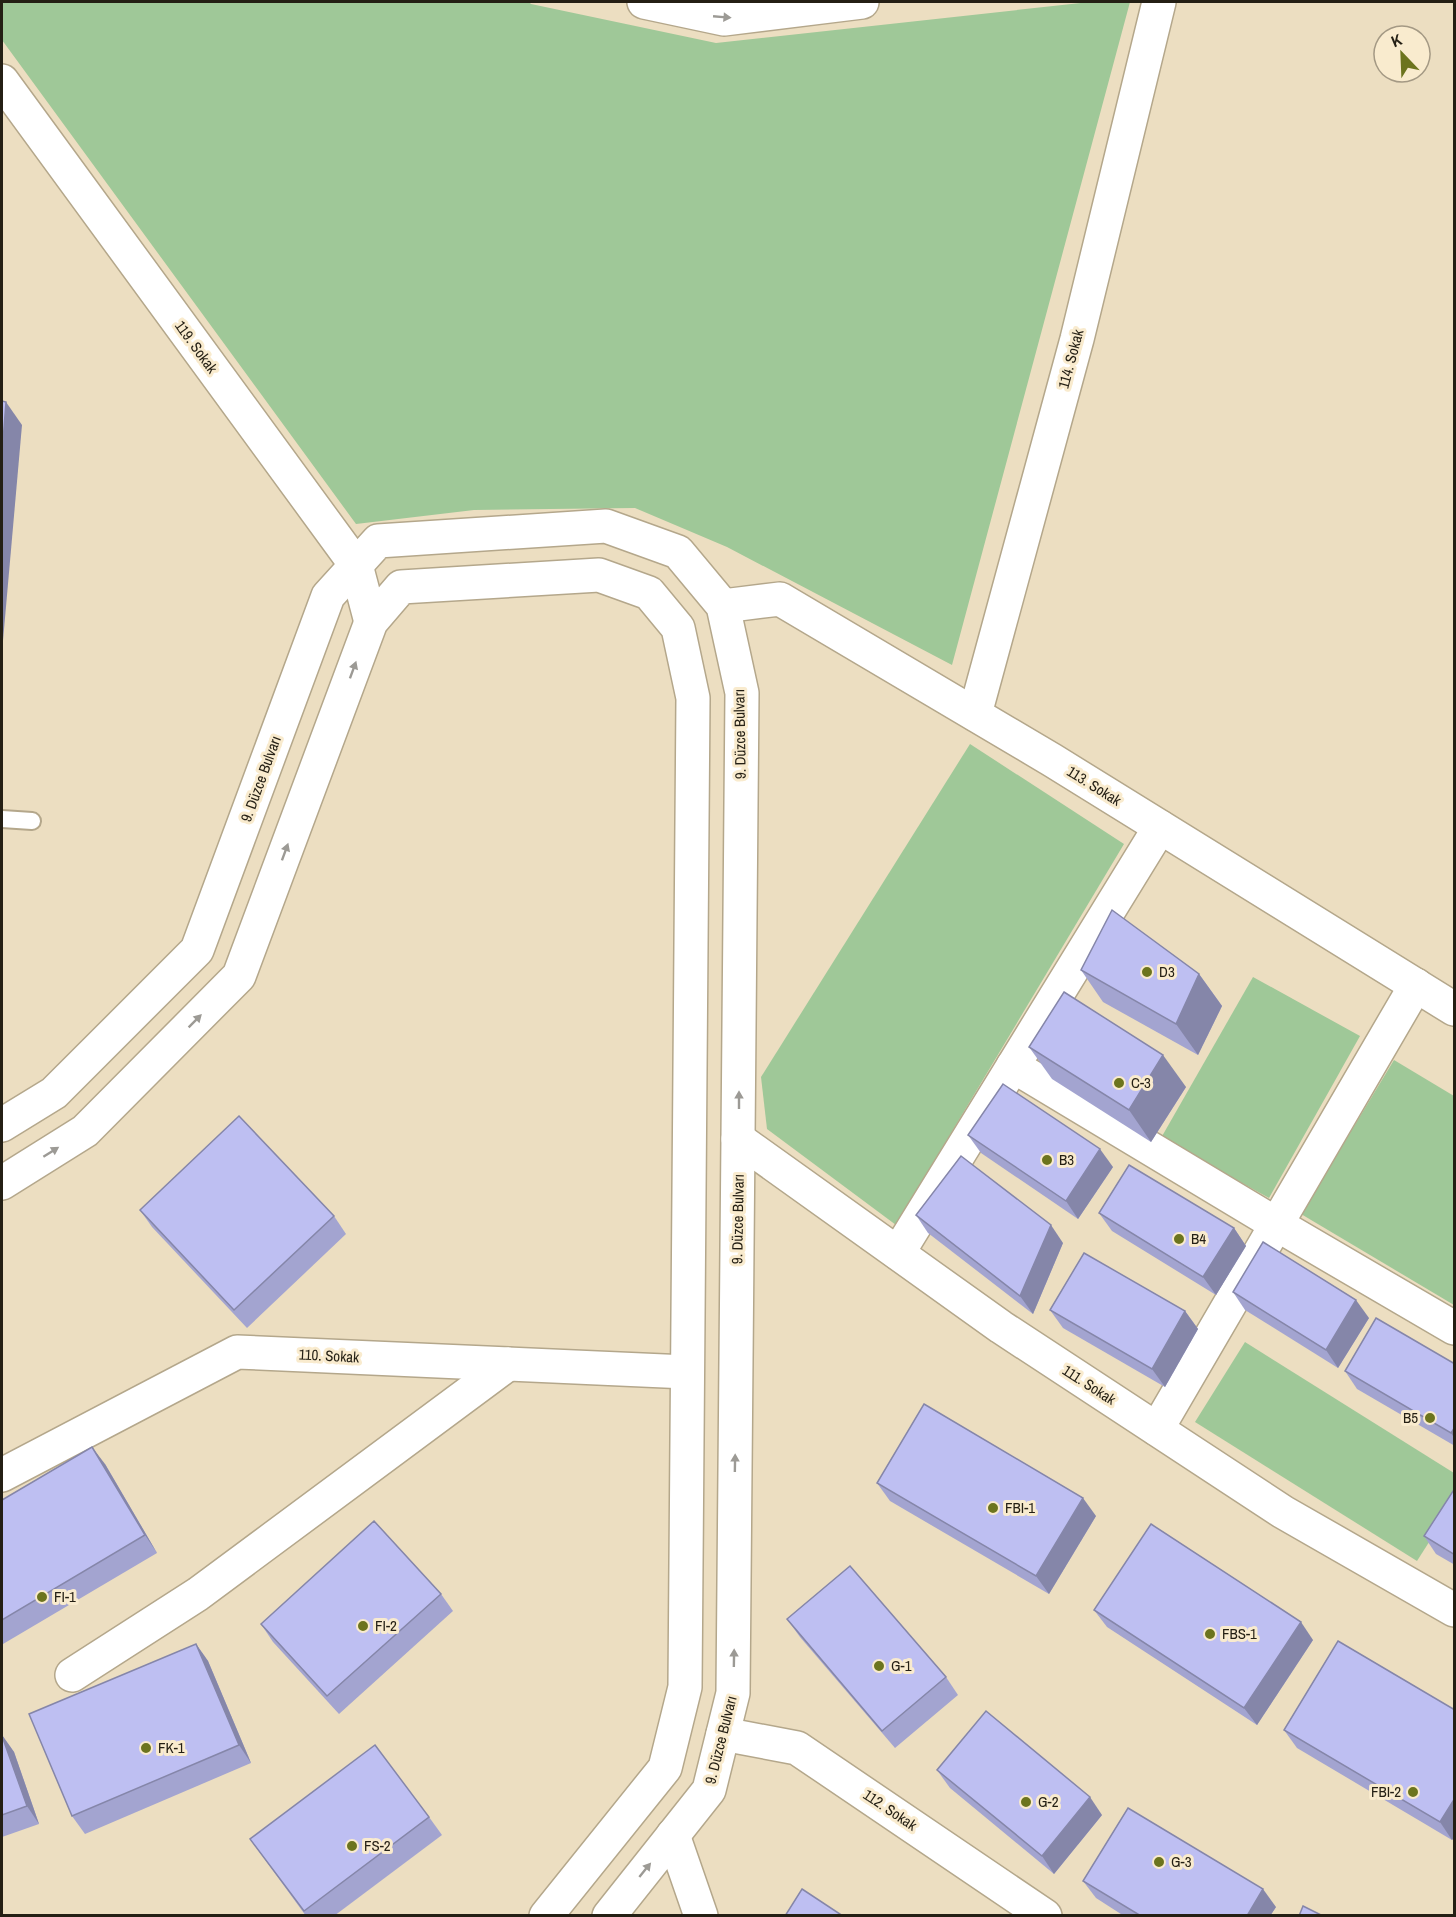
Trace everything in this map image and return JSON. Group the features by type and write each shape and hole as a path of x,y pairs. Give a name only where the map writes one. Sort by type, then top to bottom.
{"street":[{"path":"644,2 724,19 862,2"},
{"name":"114. Sokak","path":"975,714 1077,339 1159,2"},
{"name":"119. Sokak","path":"2,81 357,565 371,622"},
{"name":"9. Düzce Bulvarı","path":"2,1125 54,1093 197,950 328,596 378,541 606,526 678,552 723,606 742,693 733,1693 709,1790 609,1916"},
{"path":"2,1183 85,1131 239,976 371,622 401,587 599,575 649,593 678,628 693,698 685,1687 665,1768 546,1916"},
{"name":"113. Sokak","path":"723,606 780,599 975,714 1455,1009"},
{"path":"898,1253 1160,827"},
{"path":"1157,1429 1416,985"},
{"path":"1013,1066 1276,1224 1455,1328"},
{"name":"111. Sokak","path":"738,1139 1001,1327 1283,1512 1455,1610"},
{"name":"110. Sokak","path":"2,1475 237,1352 687,1372"},
{"path":"72,1675 198,1594 508,1364"},
{"name":"112. Sokak","path":"723,1734 797,1748 1045,1916"},
{"path":"673,1835 701,1916"}],"lane":[{"path":"2,819 32,821"}],"green space":[{"path":"2,2 529,2 716,43 1090,2 1130,2 952,665 727,547 635,508 474,510 356,524 2,40"},
{"path":"970,744 1124,844 896,1225 767,1129 761,1077"},
{"path":"1253,977 1360,1036 1269,1198 1161,1138"},
{"path":"1394,1060 1454,1096 1454,1305 1301,1214"},
{"path":"1245,1342 1454,1473 1454,1503 1417,1561 1195,1422"}],"building":[{"path":"2,401 6,402 2,454"},
{"path":"1112,910 1199,974 1176,1024 1081,970"},
{"path":"1064,992 1163,1055 1129,1110 1029,1047"},
{"name":"B3","path":"1003,1084 1100,1149 1066,1201 968,1135"},
{"path":"239,1116 334,1216 234,1310 140,1210"},
{"path":"961,1156 1051,1225 1020,1296 916,1215"},
{"name":"B4","path":"1129,1165 1234,1228 1203,1277 1099,1213"},
{"path":"1263,1242 1356,1300 1326,1350 1233,1292"},
{"path":"1084,1253 1185,1311 1152,1369 1050,1310"},
{"name":"B5","path":"1376,1318 1455,1364 1455,1427 1451,1433 1345,1371"},
{"name":"FBI-1","path":"924,1404 1083,1498 1036,1576 877,1483"},
{"name":"FI-1","path":"92,1447 145,1535 2,1620 2,1500"},
{"path":"1455,1488 1455,1555 1424,1536"},
{"name":"FI-2","path":"374,1521 441,1594 327,1696 261,1624"},
{"name":"FBS-1","path":"1151,1524 1301,1622 1244,1708 1094,1610"},
{"name":"G-1","path":"850,1566 946,1677 882,1731 787,1619"},
{"name":"FBI-2","path":"1338,1641 1455,1710 1455,1798 1440,1822 1284,1730"},
{"name":"FK-1","path":"196,1644 239,1745 72,1816 29,1714"},
{"name":"G-2","path":"986,1711 1090,1797 1042,1856 937,1770"},
{"path":"2,1736 27,1806 2,1815"},
{"name":"FS-2","path":"375,1745 429,1817 304,1911 250,1839"},
{"name":"G-3","path":"1128,1808 1263,1889 1247,1916 1141,1916 1083,1881"},
{"path":"802,1889 843,1916 785,1916"},
{"path":"1303,1906 1323,1916 1299,1916"}],"place":[{"name":"D3","path":"1147,972"},
{"name":"C-3","path":"1119,1083"},
{"name":"B3","path":"1047,1160"},
{"name":"B4","path":"1179,1239"},
{"name":"B5","path":"1430,1418"},
{"name":"FBI-1","path":"993,1508"},
{"name":"FI-1","path":"42,1597"},
{"name":"FI-2","path":"363,1626"},
{"name":"FBS-1","path":"1210,1634"},
{"name":"G-1","path":"879,1666"},
{"name":"FK-1","path":"146,1748"},
{"name":"FBI-2","path":"1413,1792"},
{"name":"G-2","path":"1026,1802"},
{"name":"FS-2","path":"352,1846"},
{"name":"G-3","path":"1159,1862"}]}
